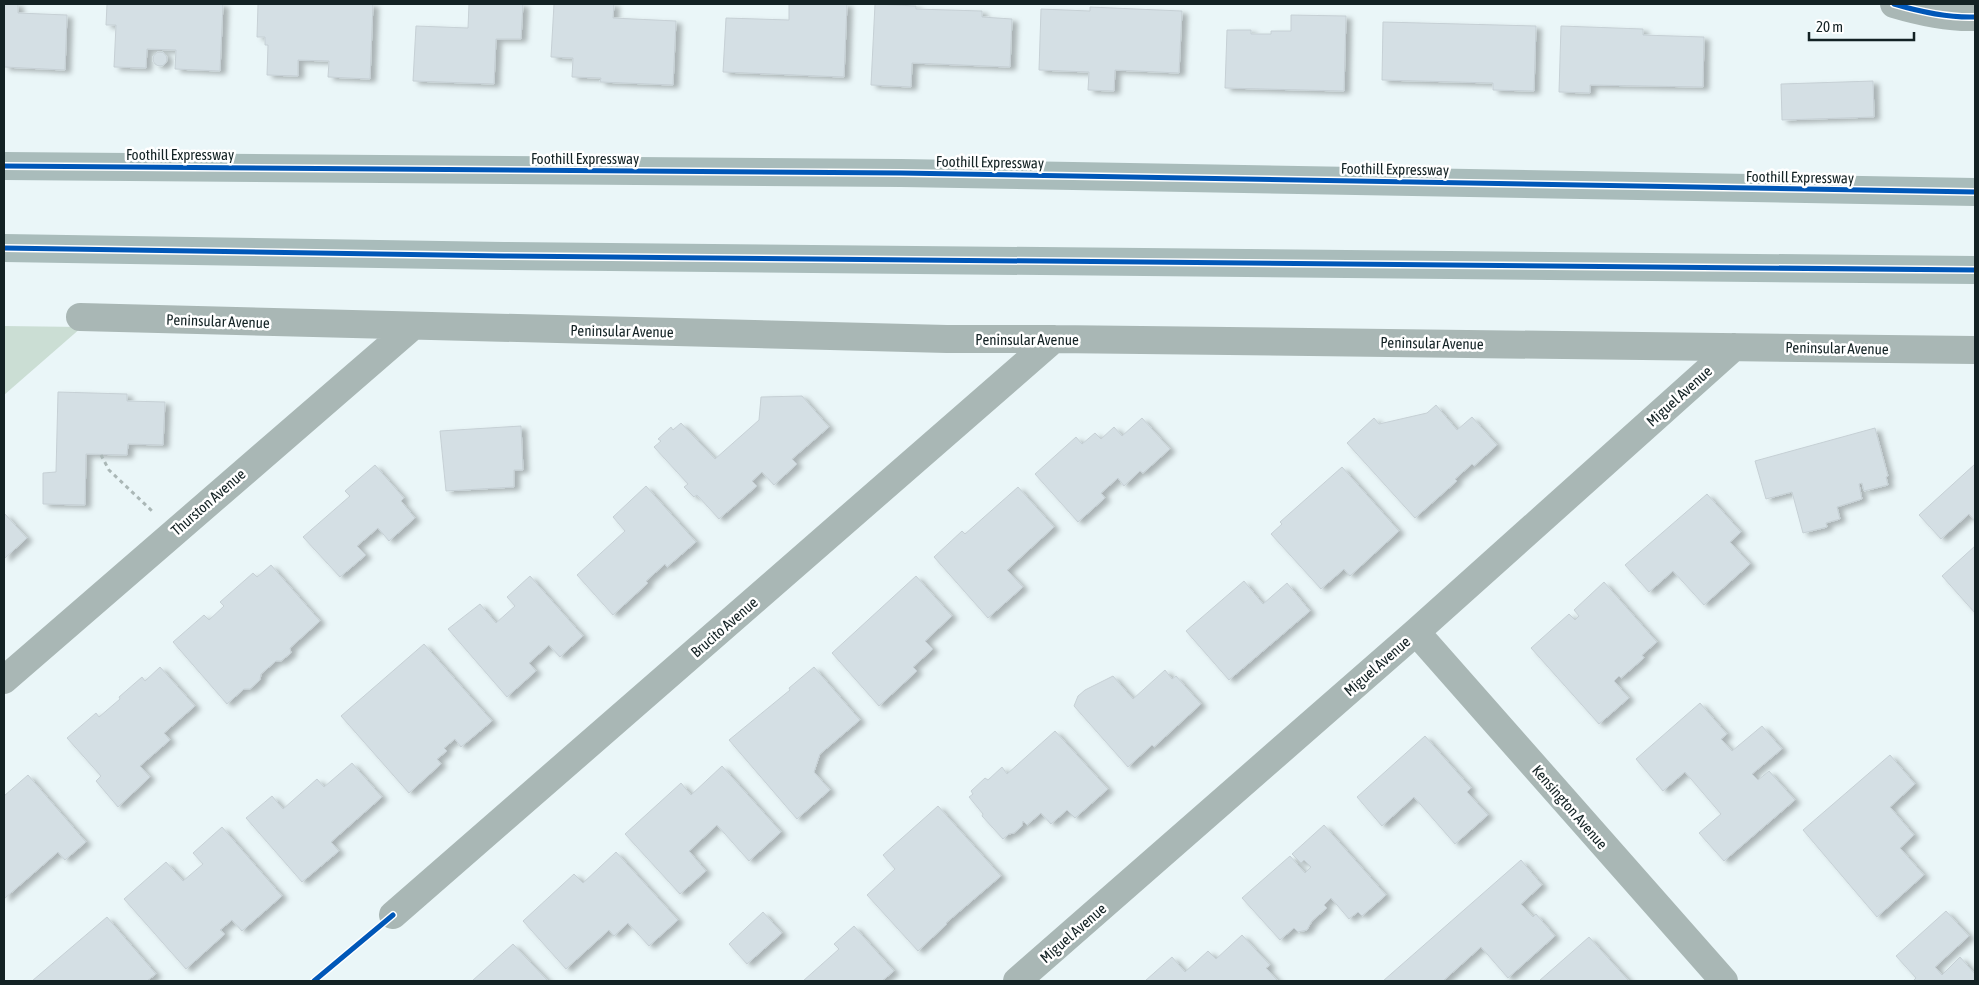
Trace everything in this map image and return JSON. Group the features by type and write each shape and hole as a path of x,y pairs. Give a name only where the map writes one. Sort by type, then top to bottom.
{"highway":[{"name":"Foothill Expressway","path":"4,166 911,173 1975,192"},
{"path":"4,248 504,256 1975,270"}],"street":[{"path":"1894,4 1912,10 1955,18 1975,17"},
{"name":"Peninsular Avenue","path":"80,317 947,339 1975,350"},
{"name":"Thurston Avenue","path":"4,680 413,326"},
{"name":"Brucito Avenue","path":"393,915 1054,339"},
{"name":"Miguel Avenue","path":"1017,981 1416,632 1734,347"},
{"name":"Kensington Avenue","path":"1416,632 1724,981"}],"path":[{"path":"101,454 109,470 174,531"}],"green space":[{"path":"4,326 82,327 4,395"}],"building":[{"path":"4,4 18,4 18,13 67,15 65,70 4,67"},
{"path":"107,4 223,4 220,71 175,69 176,50 147,49 146,68 114,67 116,25 106,25"},
{"path":"258,4 373,4 370,79 328,77 329,61 298,60 298,76 267,75 268,45 265,45 265,37 257,37"},
{"path":"469,4 523,4 521,39 496,39 494,84 413,81 416,26 468,28"},
{"path":"554,4 614,4 613,18 676,21 673,85 600,82 601,78 572,77 573,58 551,57"},
{"path":"789,4 847,4 844,77 723,72 726,18 789,20"},
{"path":"875,4 916,6 916,9 982,11 982,17 1012,19 1010,67 912,63 911,87 871,85"},
{"path":"1090,7 1182,11 1179,73 1115,70 1114,91 1088,90 1089,72 1039,70 1041,9 1090,11"},
{"path":"1291,15 1346,16 1344,91 1225,88 1227,30 1251,30 1251,34 1291,31"},
{"path":"1383,22 1536,26 1534,91 1493,90 1493,83 1382,80"},
{"path":"1561,26 1643,29 1643,35 1704,37 1703,87 1590,85 1590,93 1559,92"},
{"path":"160,52 165,54 167,59 165,64 160,66 155,64 153,59 155,54"},
{"path":"1873,81 1874,117 1782,120 1781,84"},
{"path":"58,392 127,394 127,401 165,402 163,445 128,444 127,455 86,454 85,505 43,504 43,473 56,472"},
{"path":"802,396 829,427 792,459 797,464 774,485 762,472 752,481 757,486 719,519 697,495 694,497 684,487 688,484 654,447 661,441 658,439 671,427 673,430 681,423 715,459 759,420 761,397"},
{"path":"1436,405 1457,430 1472,417 1497,445 1474,466 1472,464 1455,479 1457,481 1415,518 1347,443 1374,418 1379,424 1427,413"},
{"path":"1142,418 1170,449 1143,473 1140,471 1124,486 1118,478 1101,493 1105,498 1078,522 1035,474 1076,437 1082,444 1095,433 1101,439 1114,427 1122,436"},
{"path":"521,426 523,470 514,470 514,487 446,491 440,431"},
{"path":"1875,428 1888,476 1886,477 1888,485 1864,491 1862,483 1859,484 1862,499 1837,507 1840,519 1826,523 1827,527 1803,533 1792,492 1766,499 1755,461"},
{"path":"1975,464 1975,521 1969,514 1941,539 1919,515"},
{"path":"375,465 404,498 401,501 415,518 389,541 378,528 357,546 366,555 340,577 303,537 350,496 345,491"},
{"path":"1342,467 1399,531 1350,576 1344,569 1321,589 1271,534 1282,524 1280,522"},
{"path":"646,486 696,542 667,567 665,564 646,581 648,583 613,615 577,575 625,531 613,517"},
{"path":"1018,487 1054,527 1007,570 1023,587 988,618 934,557 962,531 965,534"},
{"path":"1707,494 1741,532 1730,542 1750,564 1704,605 1673,571 1649,592 1625,565"},
{"path":"4,513 27,538 4,559"},
{"path":"1975,546 1975,613 1942,576"},
{"path":"271,565 320,621 290,648 291,653 281,661 276,661 261,674 260,680 250,689 244,689 227,704 173,642 204,615 209,620 224,606 220,602 253,573 257,577"},
{"path":"530,576 583,636 560,657 549,645 529,663 536,671 507,697 448,629 480,604 496,623 515,606 507,597"},
{"path":"916,576 952,616 925,641 933,649 913,667 917,671 879,706 832,653"},
{"path":"1244,581 1263,604 1287,583 1310,611 1229,680 1186,631"},
{"path":"1604,582 1657,642 1642,655 1644,658 1621,678 1619,676 1614,681 1629,698 1599,724 1531,648 1569,614 1575,620 1579,616 1574,610"},
{"path":"424,644 492,721 461,747 455,739 444,748 447,751 437,759 441,764 409,793 341,716"},
{"path":"160,667 195,706 164,733 170,740 140,766 150,777 118,807 96,781 101,776 67,738 96,713 99,717 142,677 145,681"},
{"path":"814,667 860,720 820,754 814,772 830,790 797,819 729,740 790,690 789,688"},
{"path":"1165,670 1172,679 1176,676 1201,704 1154,747 1152,745 1128,767 1074,706 1078,696 1085,690 1113,676 1133,699"},
{"path":"1700,703 1727,734 1721,739 1732,751 1762,726 1782,749 1752,774 1758,780 1769,771 1795,800 1724,861 1699,833 1721,814 1685,772 1663,791 1636,759"},
{"path":"1055,731 1108,789 1075,818 1067,810 1051,824 1041,813 1027,825 1023,821 1022,826 1003,839 982,816 983,814 969,797 973,794 971,791 985,778 988,780 1002,767 1007,774"},
{"path":"1425,736 1471,788 1467,792 1488,815 1455,844 1414,797 1382,826 1357,797"},
{"path":"1890,755 1915,784 1890,807 1914,835 1900,848 1924,875 1877,917 1803,830"},
{"path":"352,763 382,797 331,842 339,851 302,882 246,818 272,796 283,809 317,779 324,787"},
{"path":"722,766 781,832 749,861 717,825 689,851 706,871 680,894 625,834 681,783 691,795"},
{"path":"28,775 86,842 65,860 58,852 4,899 4,796"},
{"path":"938,806 1001,876 946,923 918,951 867,895 895,869 883,855"},
{"path":"1324,825 1386,895 1362,916 1358,912 1349,919 1331,898 1324,905 1327,908 1312,921 1307,930 1298,932 1294,928 1280,940 1242,898 1290,856 1305,873 1311,867 1304,860 1301,863 1292,854"},
{"path":"222,827 282,896 242,931 232,920 220,930 225,934 186,969 124,899 166,862 183,881 203,864 193,853"},
{"path":"616,852 678,920 649,946 628,923 614,936 609,930 566,969 523,921 574,874 583,883"},
{"path":"1521,860 1542,885 1521,904 1533,917 1536,914 1555,936 1508,978 1481,947 1443,981 1383,981"},
{"path":"1946,911 1969,936 1935,967 1942,975 1960,957 1975,974 1975,981 1913,981 1916,978 1896,956"},
{"path":"763,912 782,933 747,964 729,944"},
{"path":"107,917 156,974 147,981 32,981"},
{"path":"854,926 894,971 882,981 803,981 839,949 834,944"},
{"path":"1242,935 1270,965 1266,968 1278,981 1145,981 1172,957 1185,972 1208,951 1216,959"},
{"path":"1589,937 1629,981 1539,981"},
{"path":"513,944 548,981 472,981"}],"cycle path":[{"path":"1894,4 1934,14 1954,17 1975,17"},
{"path":"4,166 901,173 1975,192"},
{"path":"4,248 504,256 1975,270"},
{"path":"314,981 393,915"}]}
